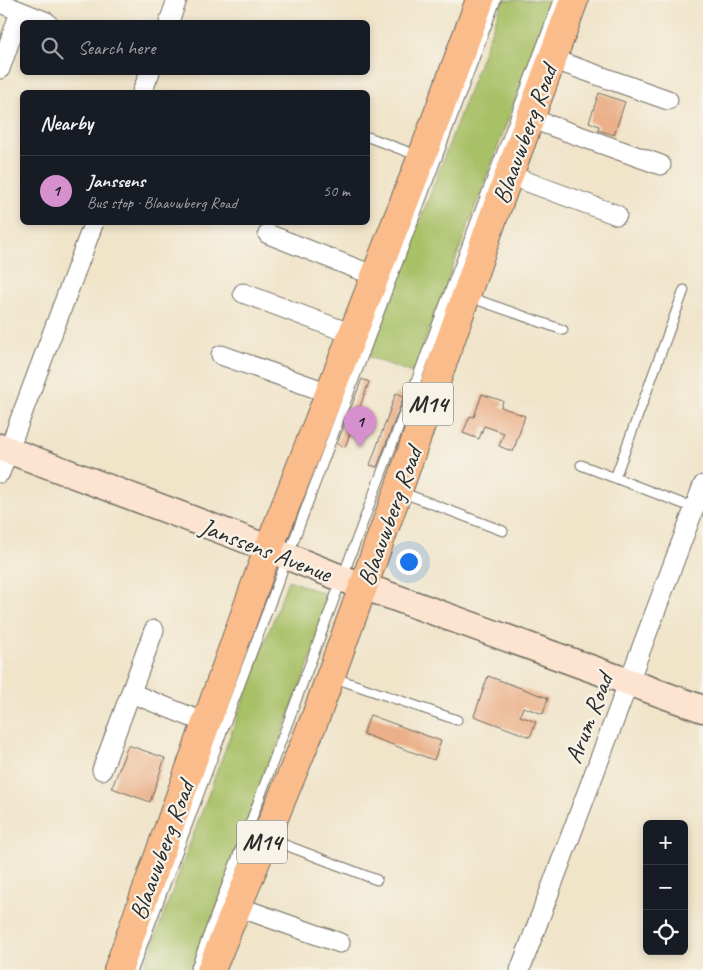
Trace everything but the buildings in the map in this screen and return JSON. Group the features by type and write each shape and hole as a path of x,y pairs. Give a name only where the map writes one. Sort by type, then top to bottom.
{"main road":[{"name":"Blaauwberg Road","path":"118,970 206,723 278,552 329,393 422,157 480,0"},
{"name":"Blaauwberg Road","path":"210,970 331,676 352,582 398,491 508,175 574,0"}],"street":[{"path":"170,20 177,0"},
{"path":"0,3 42,20"},
{"path":"0,68 20,12"},
{"path":"552,59 668,100"},
{"path":"143,90 149,75"},
{"path":"530,118 661,165"},
{"path":"508,175 617,215"},
{"path":"3,456 93,225"},
{"path":"268,234 375,276"},
{"path":"243,293 352,334"},
{"path":"221,355 329,393"},
{"name":"Janssens Avenue","path":"3,456 278,552 352,582 703,709"},
{"name":"Arum Road","path":"520,970 703,485"},
{"path":"102,770 154,630"},
{"path":"131,693 206,723"},
{"path":"236,906 340,943"}],"lane":[{"path":"133,970 278,552 496,0"},
{"path":"195,970 352,582 558,0"},
{"path":"370,138 422,157"},
{"path":"615,478 684,290"},
{"path":"465,296 563,330"},
{"path":"581,465 694,508"},
{"path":"398,491 503,531"},
{"path":"331,676 457,720"},
{"path":"264,837 377,880"}],"green space":[{"path":"503,0 553,0 413,373 369,357"},
{"path":"288,580 334,597 193,970 143,970"}],"place":[{"name":"Janssens","path":"360,447"}]}
